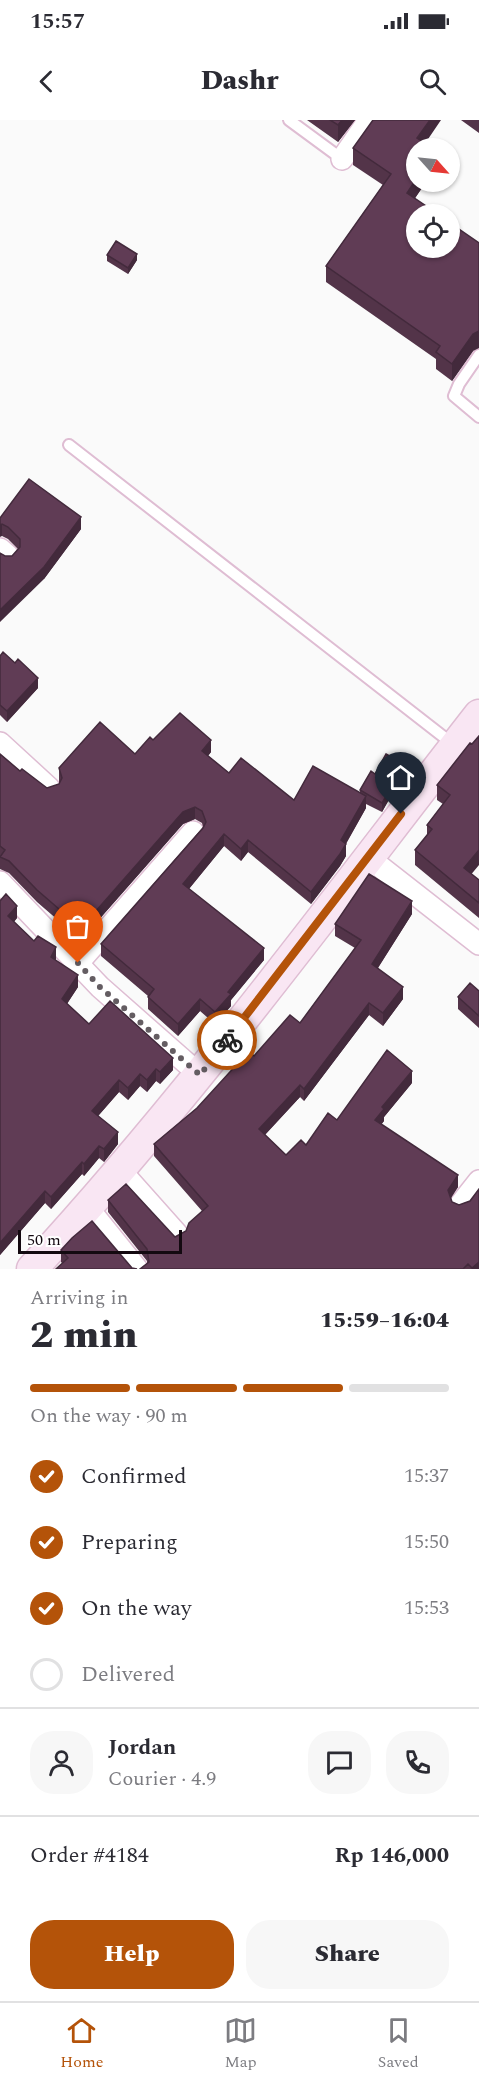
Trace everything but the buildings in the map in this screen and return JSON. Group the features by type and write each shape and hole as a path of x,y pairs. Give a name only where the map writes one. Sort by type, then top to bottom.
{"main road":[{"path":"32,1269 88,1208 200,1075 479,715"}],"street":[{"path":"342,159 369,120"},
{"path":"0,744 49,788"},
{"path":"78,963 193,832"},
{"path":"369,858 479,944"},
{"path":"0,882 100,987 200,1075"},
{"path":"120,1170 177,1234"},
{"path":"460,1205 479,1181"},
{"path":"88,1208 137,1269"}],"lane":[{"path":"289,120 342,159"},
{"path":"479,355 459,384 454,396 479,417"},
{"path":"69,445 455,746"}],"way so far":[{"path":"78,963 100,987 200,1075 227,1040"}],"route":[{"path":"227,1040 401,814"}]}
